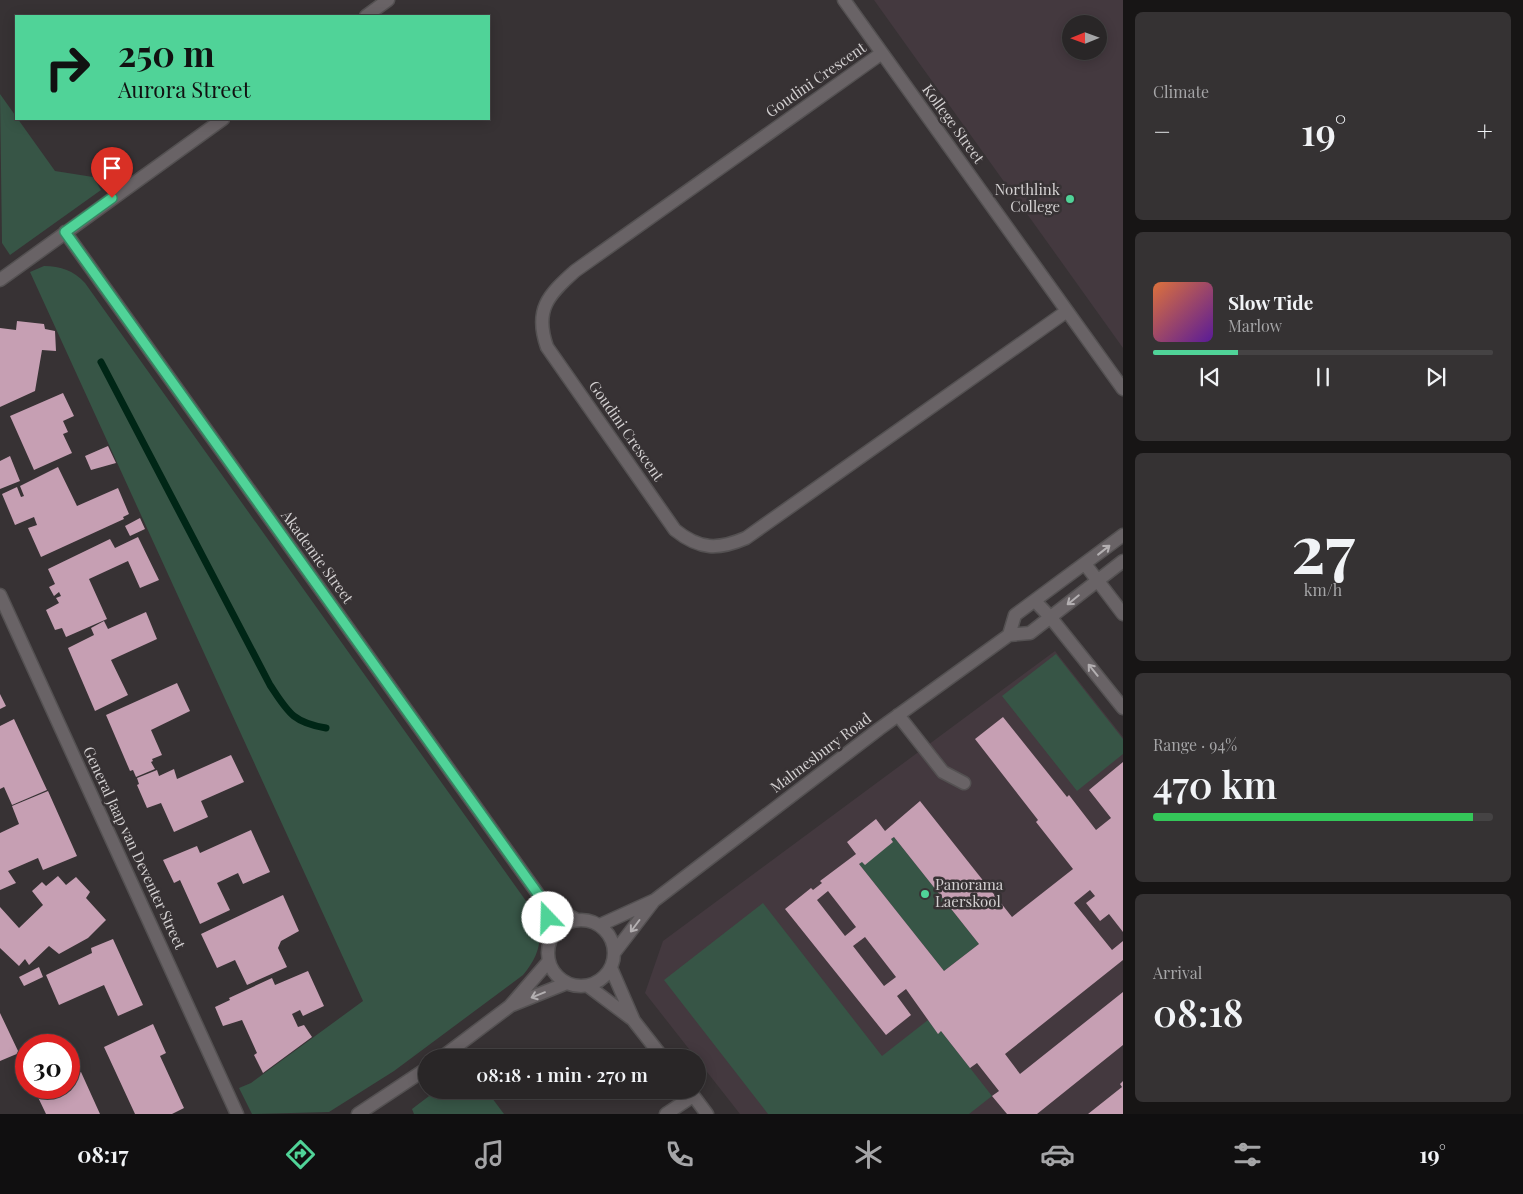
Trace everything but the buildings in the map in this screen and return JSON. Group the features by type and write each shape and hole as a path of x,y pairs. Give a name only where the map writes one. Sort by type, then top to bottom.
{"street":[{"path":"367,15 388,0"},
{"name":"Kollege Street","path":"844,0 1123,389"},
{"name":"Goudini Crescent","path":"882,53 575,271 548,298 541,317 542,332 547,347 675,530 690,542 708,546 728,545 746,538 1067,311"},
{"path":"0,280 222,120"},
{"name":"Akademie Street","path":"65,232 543,901 553,935"},
{"path":"1009,635 1015,615 1123,535"},
{"name":"Malmesbury Road","path":"600,925 655,900 898,715 1009,635 1030,633 1123,561"},
{"path":"1086,564 1123,614"},
{"name":"General Jaap van Deventer Street","path":"0,595 237,1114"},
{"path":"1034,601 1051,618 1123,708"},
{"path":"898,715 943,772 964,783"},
{"name":"Malmesbury Road","path":"614,953 655,900"},
{"name":"Akademie Street","path":"543,901 577,920"},
{"path":"577,920 590,921 600,925 610,936 614,953 611,968 600,981 588,986 577,986 567,983 554,973 549,961 548,948 553,935 562,926 577,920"},
{"path":"453,1049 510,1006 549,961"},
{"path":"611,968 634,1020 656,1049"},
{"path":"510,1006 567,983"},
{"path":"588,986 634,1020"},
{"path":"358,1114 418,1074"},
{"path":"666,1114 684,1099"},
{"path":"696,1099 707,1114"}],"shaded area":[{"name":"Northlink College","path":"874,0 1123,0 1123,348"},
{"name":"Panorama Laerskool","path":"1055,651 1123,737 1123,1114 740,1114 706,1071 706,1049 689,1049 645,993 663,941"}],"green space":[{"path":"0,94 15,115 15,120 19,120 55,171 93,177 101,190 10,255 2,243"},
{"path":"44,266 56,267 67,270 85,283 536,915 540,939 533,961 523,975 424,1049 418,1049 418,1053 394,1071 329,1112 252,1114 239,1088 251,1083 363,1001 30,272"},
{"path":"1056,654 1123,739 1123,754 1077,791 1002,696"},
{"path":"894,837 979,944 944,971 859,864 893,842 891,839"},
{"path":"763,903 882,1056 928,1020 938,1033 941,1031 992,1096 969,1114 768,1114 664,980"},
{"path":"425,1099 493,1099 504,1114 414,1114 412,1109"}],"waterway":[{"path":"101,362 270,685 287,709 298,719 305,723 326,728"}],"place":[{"name":"Northlink College","path":"1070,199"},
{"name":"Panorama Laerskool","path":"925,894"}],"route":[{"path":"112,198 65,232 543,901 548,918"}]}
